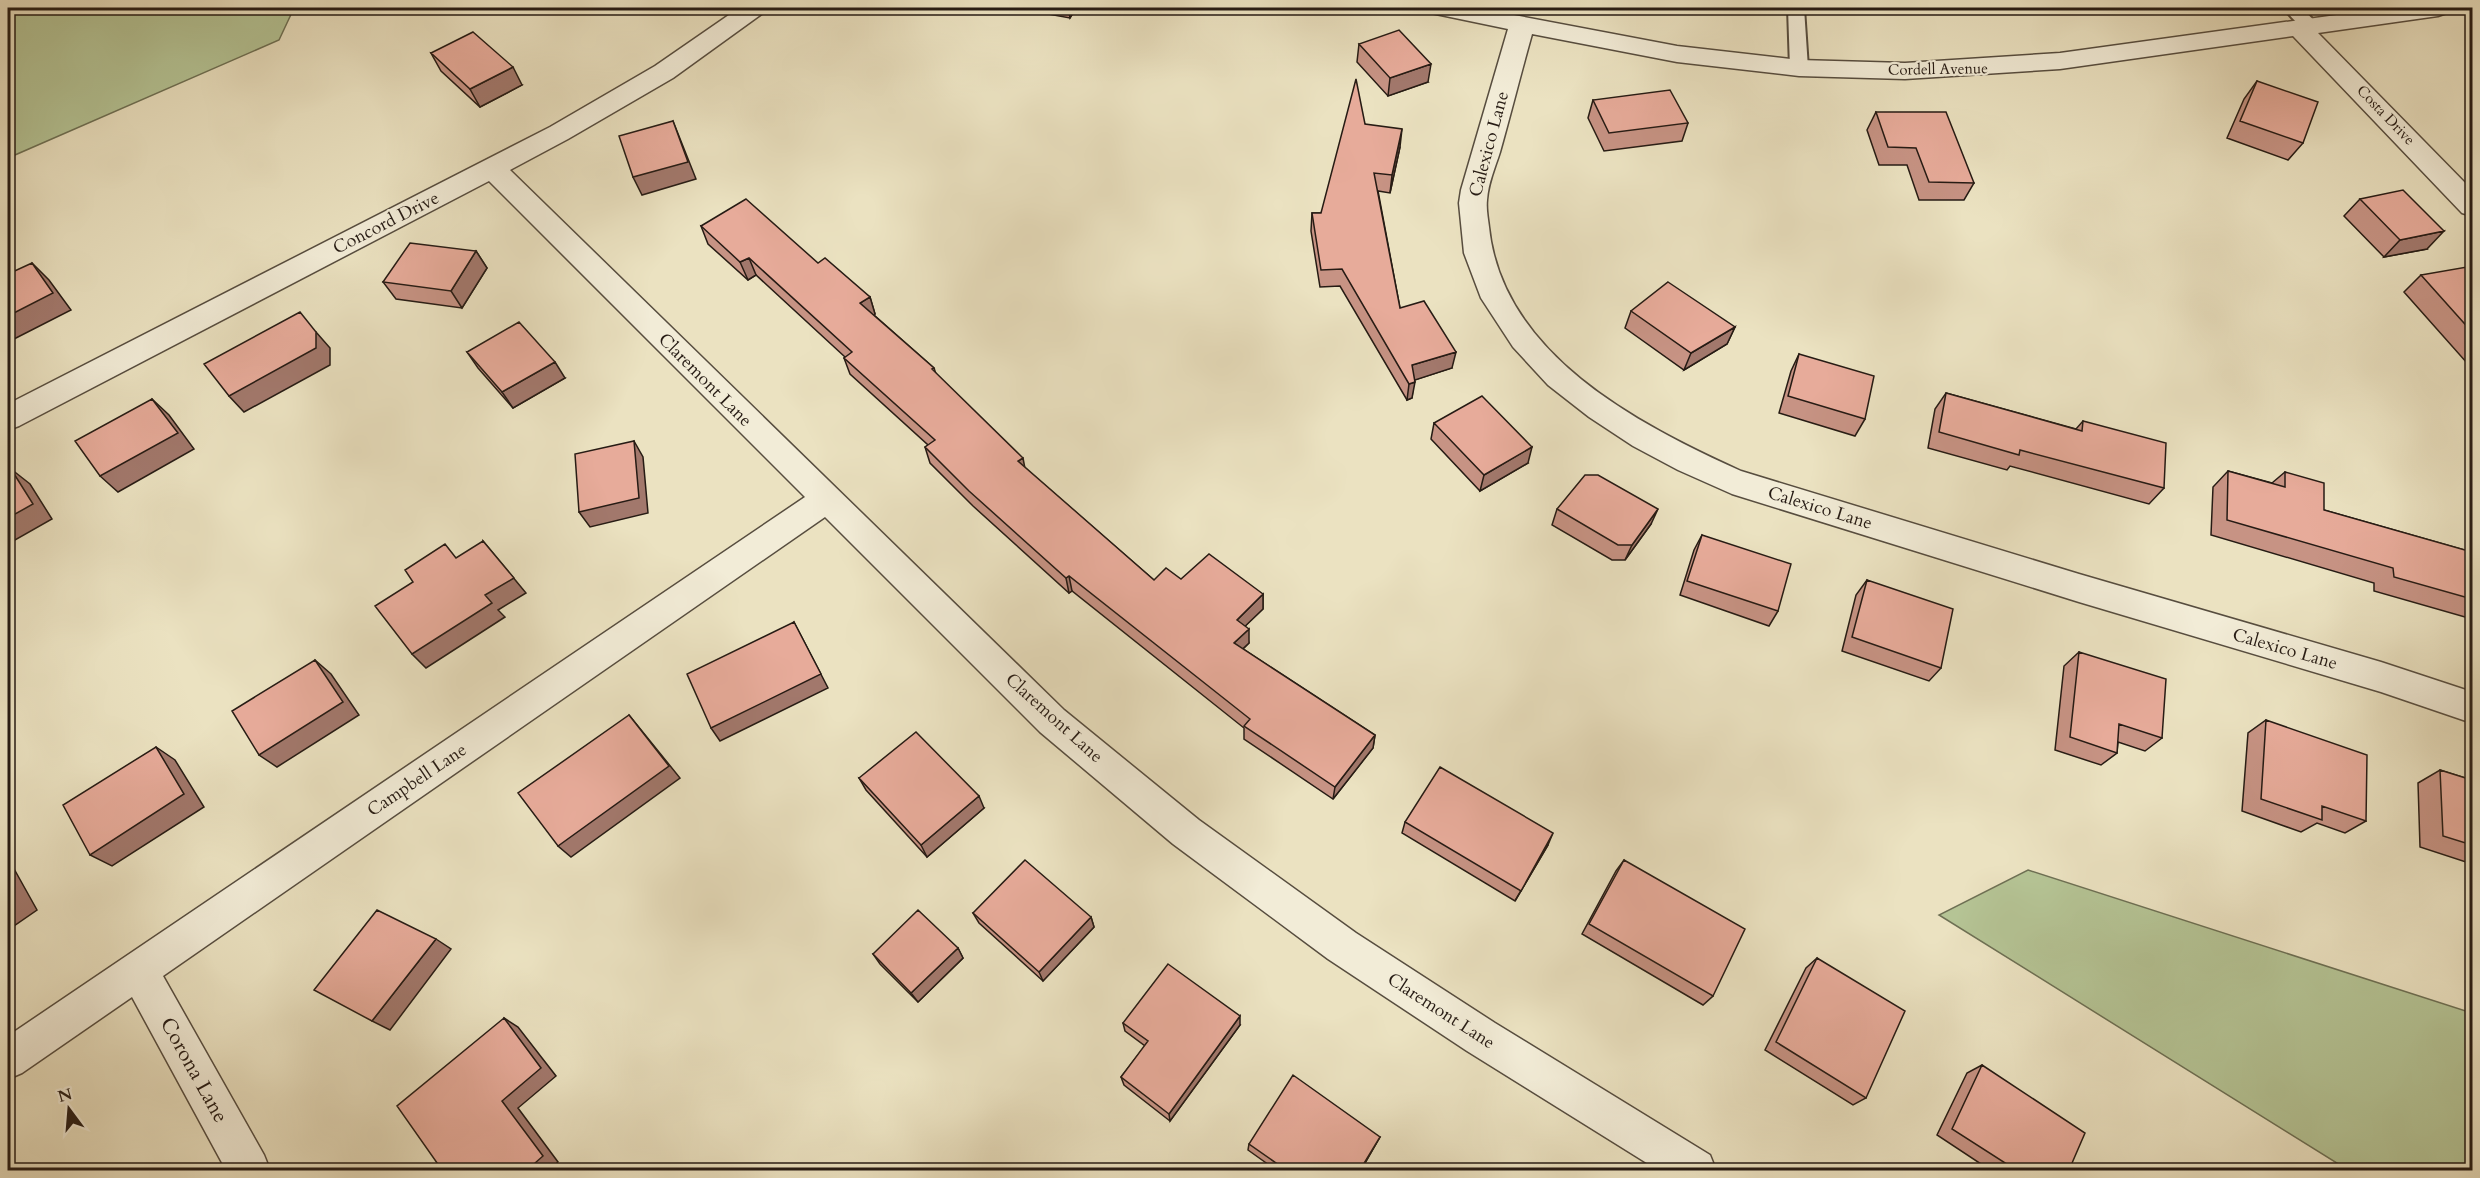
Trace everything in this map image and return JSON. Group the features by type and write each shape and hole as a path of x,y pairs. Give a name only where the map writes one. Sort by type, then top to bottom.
{"street":[{"name":"Concord Drive","path":"8,418 492,168 664,72 753,8"},
{"name":"Cordell Avenue","path":"1440,8 1506,17 1677,54 1800,68 1905,71 2060,61 2300,20 2438,8"},
{"name":"Calexico Lane","path":"1506,17 1473,201 1473,237 1483,274 1501,311 1536,355 1583,396 1639,435 1682,460 1732,481 2079,588 2381,677 2472,708"},
{"name":"Costa Drive","path":"2300,20 2472,206"},
{"name":"Claremont Lane","path":"492,168 826,500 1053,721 1186,832 1342,946 1481,1037 1695,1170"},
{"name":"Campbell Lane","path":"8,1059 826,500"},
{"name":"Corona Lane","path":"138,970 249,1170"}],"lane":[{"path":"1796,8 1800,68"}],"green space":[{"path":"8,8 294,8 279,40 8,158"},
{"path":"2028,870 2472,1013 2472,1170 2348,1170 1939,915"}],"building":[{"path":"1399,30 1431,64 1390,78 1359,44"},
{"path":"473,32 513,67 470,89 431,53"},
{"path":"1356,79 1365,124 1402,129 1392,175 1374,173 1400,308 1424,301 1456,352 1412,365 1415,382 1409,384 1342,269 1321,270 1312,213 1321,213"},
{"path":"2257,81 2318,102 2303,143 2240,121"},
{"path":"1670,90 1688,123 1609,133 1593,100"},
{"path":"1876,112 1946,112 1974,183 1929,182 1916,148 1888,147"},
{"path":"673,121 688,162 633,177 619,136"},
{"path":"2403,190 2444,231 2400,240 2360,199"},
{"path":"746,199 818,263 825,258 870,297 860,303 934,368 932,369 1023,458 1018,461 1154,580 1166,568 1181,579 1209,554 1263,594 1237,620 1249,629 1234,643 1375,735 1335,787 1244,726 1250,719 1069,576 1066,578 969,491 925,447 935,440 844,358 852,352 749,258 740,262 701,226"},
{"path":"410,243 476,251 451,291 383,282"},
{"path":"32,263 53,293 8,316 8,274"},
{"path":"2467,267 2472,273 2472,332 2421,275"},
{"path":"1668,282 1735,327 1691,353 1631,311"},
{"path":"300,312 316,332 316,348 229,396 204,364"},
{"path":"519,322 555,362 502,392 467,352"},
{"path":"1799,354 1874,376 1865,419 1788,396"},
{"path":"1946,393 2082,431 2083,421 2166,443 2164,488 2020,450 2019,455 1939,432"},
{"path":"1482,396 1532,447 1484,475 1434,423"},
{"path":"152,399 178,433 100,476 75,441"},
{"path":"634,441 639,498 579,512 575,454"},
{"path":"11,469 33,504 8,518 8,470"},
{"path":"2228,471 2285,487 2285,472 2324,483 2324,510 2472,552 2472,599 2394,577 2393,568 2227,520"},
{"path":"1585,475 1598,475 1658,509 1632,545 1618,545 1557,509"},
{"path":"1702,535 1791,564 1778,611 1687,581"},
{"path":"483,541 514,578 485,595 492,603 412,654 375,606 413,582 405,570 445,544 456,558"},
{"path":"1867,580 1953,609 1941,668 1852,637"},
{"path":"794,622 821,674 711,728 687,674"},
{"path":"2079,652 2166,679 2162,738 2119,724 2117,753 2070,737"},
{"path":"315,660 343,702 259,755 232,711"},
{"path":"629,715 669,766 558,846 518,793"},
{"path":"2266,720 2367,755 2366,821 2322,806 2322,820 2261,799"},
{"path":"916,732 979,796 921,845 859,778"},
{"path":"156,747 184,794 90,855 63,805"},
{"path":"1440,767 1553,833 1521,891 1405,822"},
{"path":"2440,770 2472,780 2472,845 2443,836"},
{"path":"1025,860 1091,917 1039,972 973,913"},
{"path":"1624,860 1745,929 1713,996 1589,924"},
{"path":"8,888 14,899 8,903"},
{"path":"377,910 436,939 372,1021 314,990"},
{"path":"918,910 958,948 911,993 873,954"},
{"path":"1817,958 1905,1011 1866,1098 1776,1042"},
{"path":"1168,964 1240,1016 1169,1114 1121,1077 1148,1041 1123,1023"},
{"path":"504,1018 541,1068 502,1101 543,1156 535,1163 540,1170 442,1170 397,1106"},
{"path":"1982,1065 2085,1133 2069,1170 2016,1170 1952,1129"},
{"path":"1293,1075 1380,1137 1360,1170 1286,1170 1249,1144"},
{"path":"1458,1165 1465,1170 1455,1170"}]}
